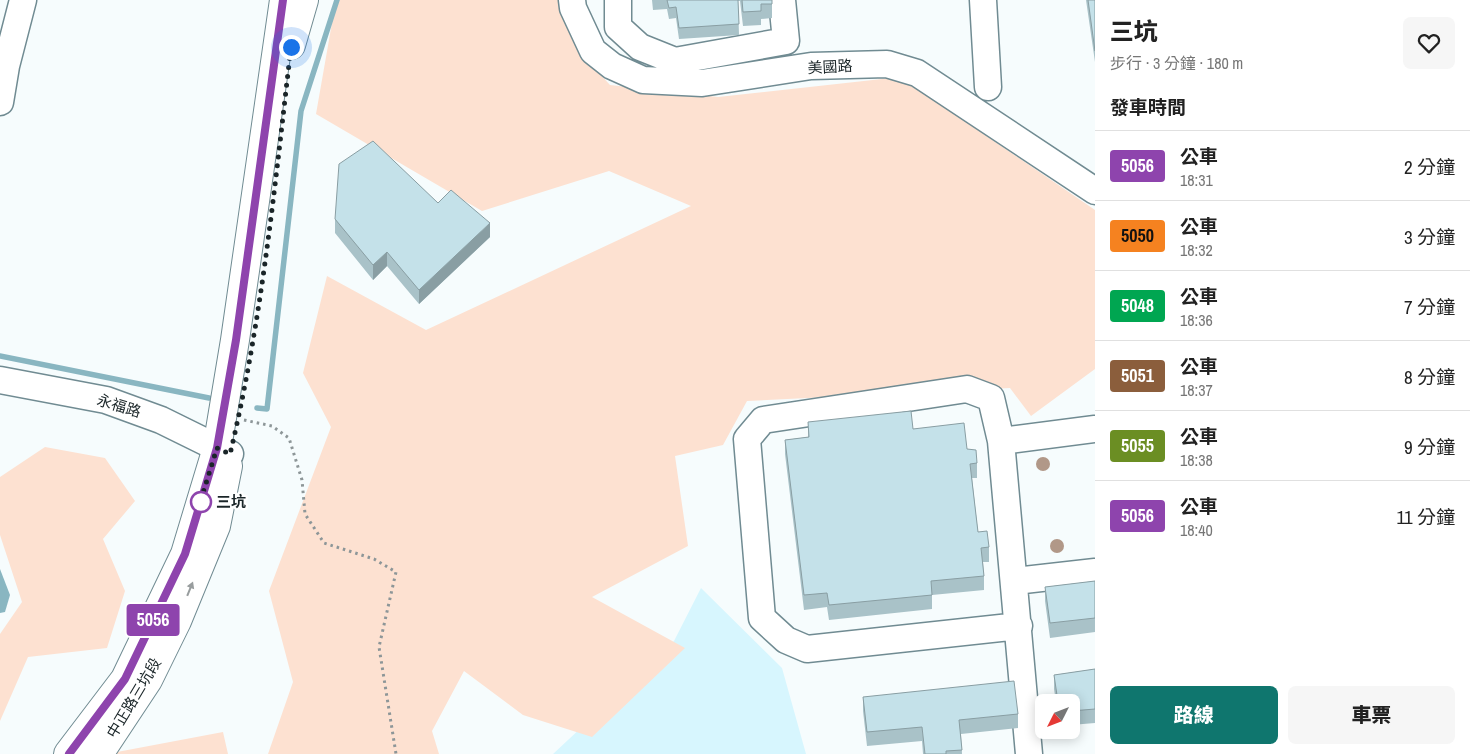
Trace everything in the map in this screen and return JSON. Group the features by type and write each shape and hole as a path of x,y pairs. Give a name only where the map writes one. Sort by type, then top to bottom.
{"main road":[{"name":"中正路三坑段","path":"100,754 148,680 177,621 216,526 236,340 284,0"},
{"name":"中正路三坑段","path":"68,754 125,679 185,554 223,451 238,419 249,365 291,47 304,0"}],"street":[{"path":"0,102 6,66 23,0"},
{"name":"美國路","path":"572,0 573,8 593,51 612,66 644,80 702,83 811,66 887,64 917,73 1095,191"},
{"path":"618,0 618,27 640,47 674,61 786,41 782,0"},
{"path":"983,0 988,87"},
{"name":"永福路","path":"0,380 106,400 162,420 223,451"},
{"path":"1019,626 807,649 786,640 762,618 747,439 763,420 967,389 991,398 1001,441 1015,581 1019,626 1029,754"},
{"path":"1001,441 1095,429"},
{"path":"1015,581 1095,572"}],"path":[{"path":"238,419 272,426 289,438 302,480 305,514 324,543 374,559 396,572 379,648 396,754"}],"shaded area":[{"path":"336,0 562,0 580,52 610,85 718,97 900,77 1095,210 1095,369 1031,416 1010,388 747,401 723,445 675,456 688,546 592,597 685,648 592,737 523,715 464,671 432,731 439,754 268,754 293,682 269,591 331,427 303,373 327,276 426,330 691,206 609,171 482,211 316,114"},
{"path":"45,447 105,458 135,501 103,539 125,591 107,648 28,657 0,721 0,634 22,602 0,535 0,477"},
{"path":"0,569 10,595 5,612 0,613"},
{"path":"701,588 782,668 806,754 553,754 674,641"},
{"path":"223,732 228,754 115,754 117,752"}],"building":[{"path":"667,0 738,0 739,24 679,28 676,7 669,8"},
{"path":"742,0 772,0 772,4 761,4 761,11 743,12"},
{"path":"1088,0 1095,0 1095,51"},
{"path":"373,141 438,203 451,190 490,223 419,290 387,252 373,265 335,219 339,164"},
{"path":"911,411 913,429 964,423 967,449 976,450 977,463 970,464 978,532 987,531 989,547 981,548 984,576 931,581 932,595 829,605 827,593 804,595 785,440 809,437 808,422"},
{"path":"1095,581 1095,618 1050,623 1045,587"},
{"path":"1095,669 1095,709 1080,710 1080,694 1057,694 1054,675"},
{"path":"1014,681 1018,714 959,720 962,750 946,751 946,754 925,754 922,727 867,732 863,697"}],"waterway":[{"path":"257,408 267,409 301,111 337,0"},
{"path":"0,356 209,398"}],"bus line":[{"name":"5056","path":"69,754 125,679 185,554 217,448 236,340 283,0"}],"place":[{"name":"三坑","path":"201,502"}],"route":[{"path":"201,502 198,509 217,448 230,454 246,384 277,164 291,47"}]}
